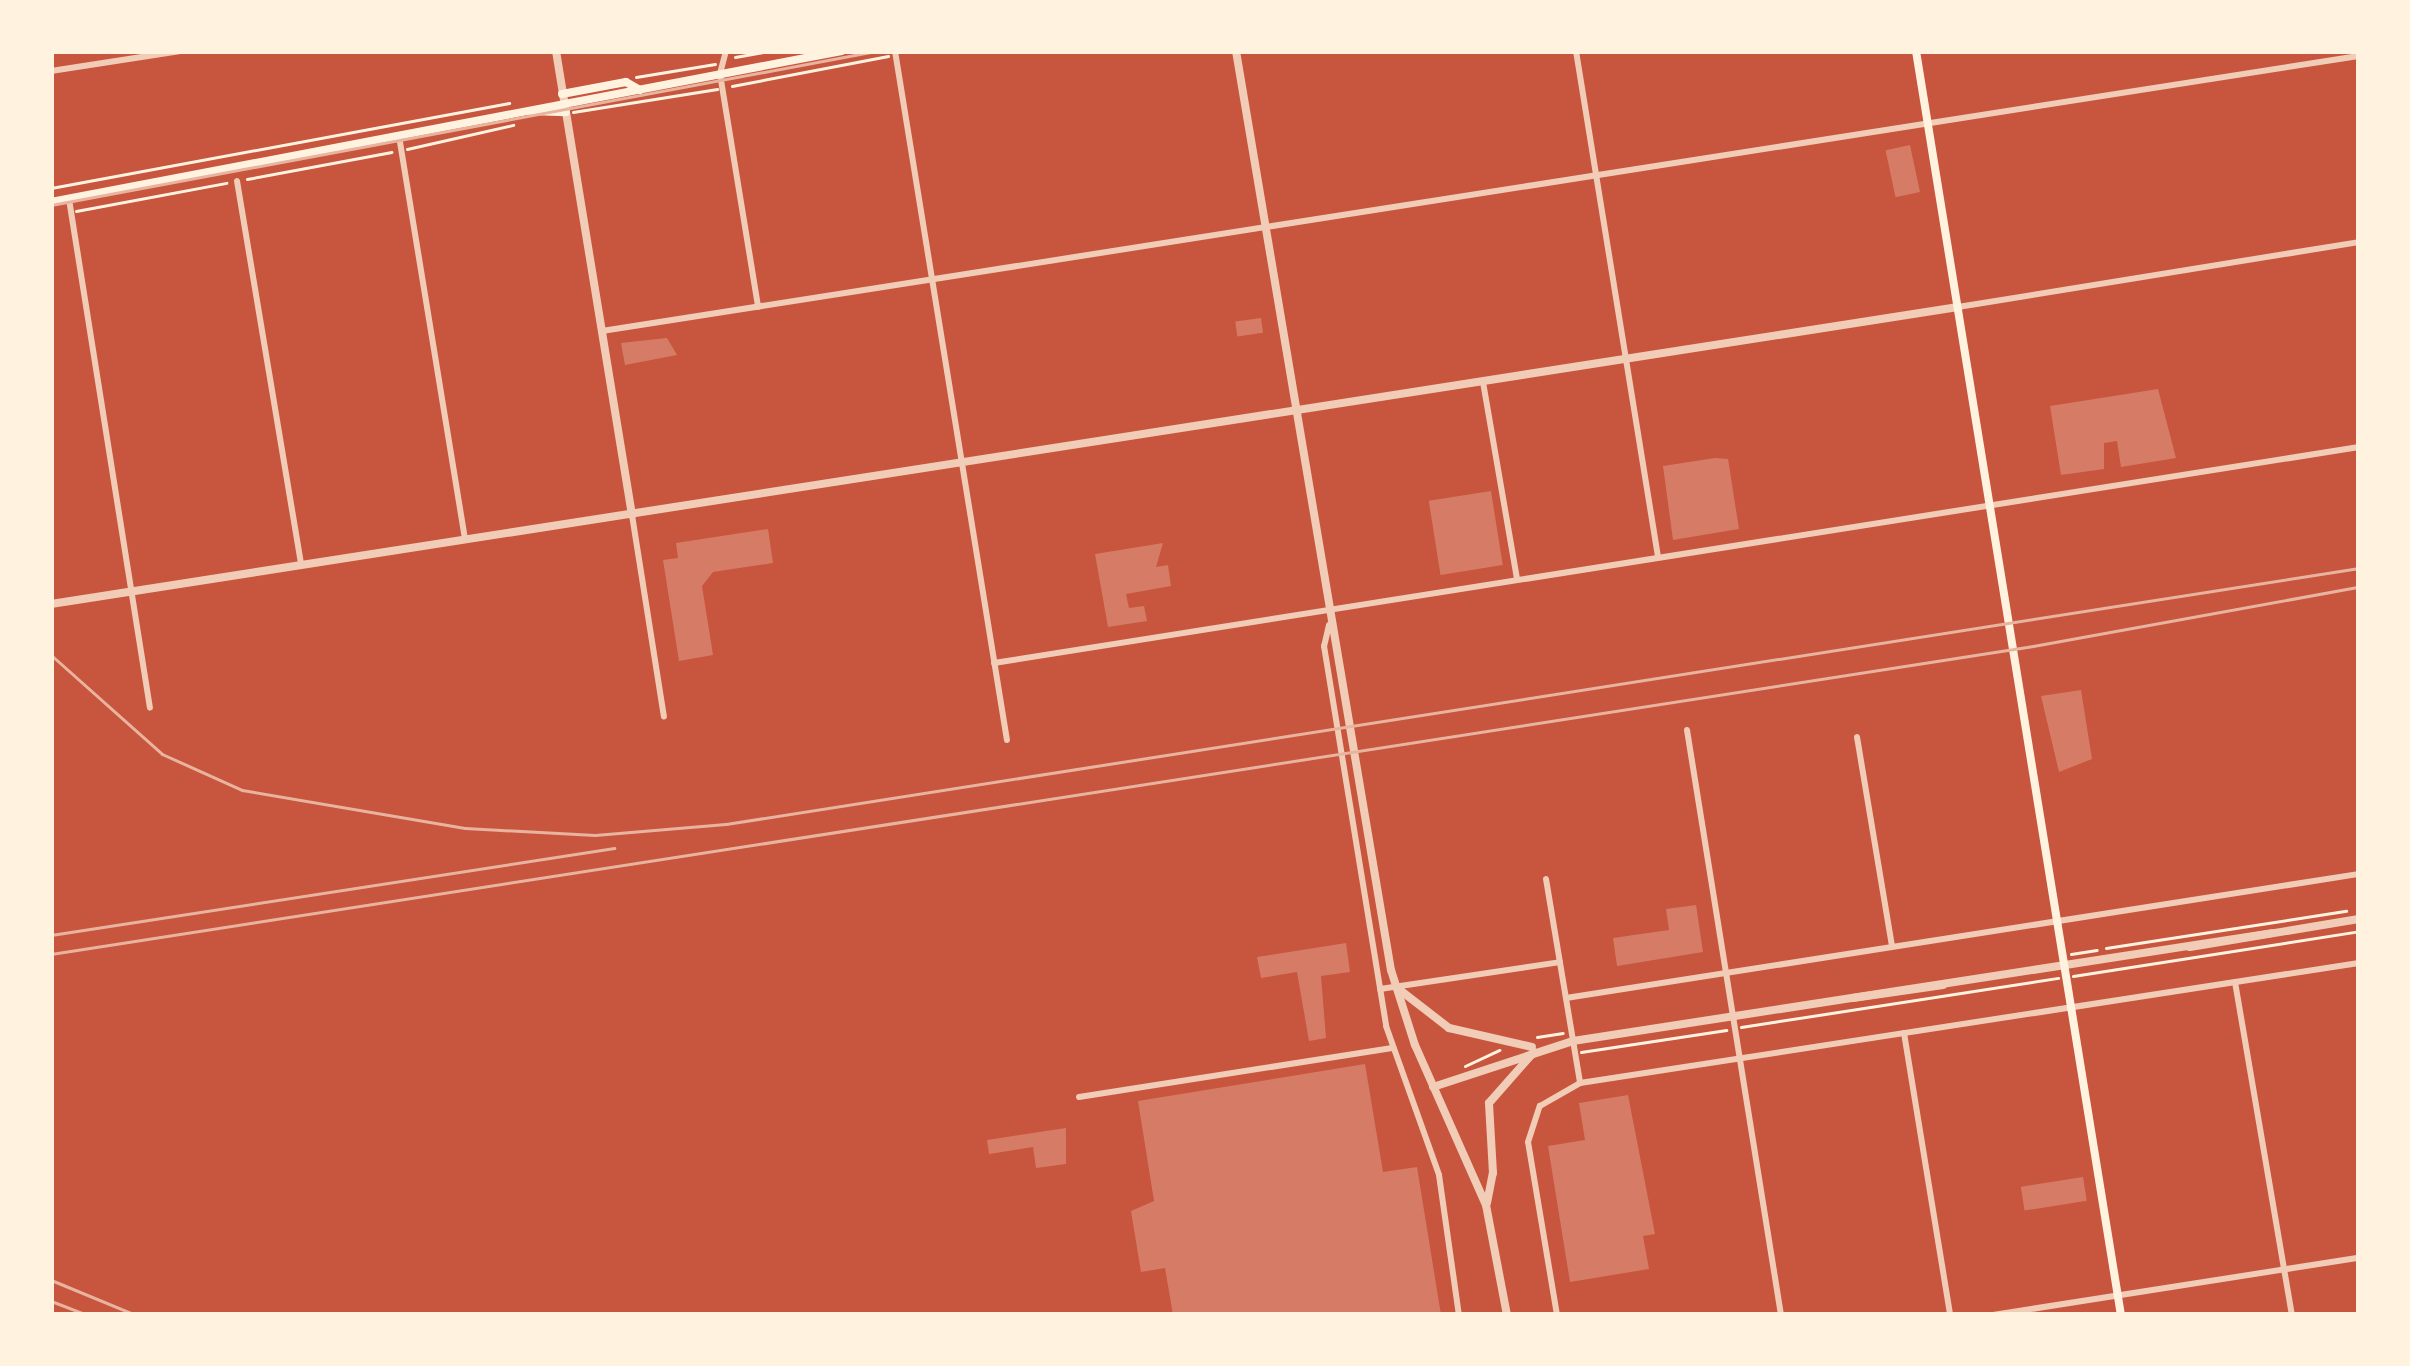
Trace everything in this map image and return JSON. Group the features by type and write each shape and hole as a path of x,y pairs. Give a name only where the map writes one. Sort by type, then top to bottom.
{"main road":[{"path":"51,202 532,111 563,99 640,90 842,51"},
{"path":"1916,51 2121,1315"},
{"path":"532,111 626,82 640,90"},
{"path":"551,107 563,99"}],"street":[{"path":"51,71 180,51"},
{"path":"556,51 664,716"},
{"path":"1236,51 1329,625 1395,987 1486,1205 1507,1315"},
{"path":"1576,51 1659,558"},
{"path":"895,53 1006,740"},
{"path":"726,55 738,71"},
{"path":"726,55 720,74 758,307"},
{"path":"601,331 2359,56"},
{"path":"399,136 465,540"},
{"path":"240,166 237,181 301,565"},
{"path":"228,169 237,181"},
{"path":"69,199 150,708"},
{"path":"51,604 2359,242"},
{"path":"1483,382 1518,580"},
{"path":"994,663 2359,447"},
{"path":"1329,625 1324,646 1380,989 1392,1048 1439,1174 1459,1315"},
{"path":"1687,730 1781,1315"},
{"path":"1857,737 1893,947"},
{"path":"1566,998 2359,874"},
{"path":"1546,879 1580,1083"},
{"path":"1433,1087 1540,1048 1573,1042 2186,946 2204,949 2359,919"},
{"path":"1380,989 1560,962"},
{"path":"1557,1315 1528,1142 1540,1106 1580,1083 2359,963"},
{"path":"2235,982 2292,1315"},
{"path":"1395,987 1449,1028 1540,1048"},
{"path":"1904,1033 1950,1315"},
{"path":"1079,1097 1392,1048"},
{"path":"1486,1205 1493,1173 1489,1103 1508,1074 1540,1048"},
{"path":"1994,1315 2359,1258"}],"path":[{"path":"626,82 726,55 769,51"},
{"path":"581,113 895,53"},
{"path":"51,188 514,105"},
{"path":"72,212 402,150 517,122"},
{"path":"2079,952 2359,909"},
{"path":"2082,974 2359,931"},
{"path":"1749,1026 2053,979"},
{"path":"1590,1051 1720,1030"},
{"path":"1532,1038 1559,1034"},
{"path":"1445,1074 1506,1048"}],"building":[{"path":"1910,145 1920,192 1896,197 1886,150"},
{"path":"1261,318 1263,333 1237,336 1235,322"},
{"path":"667,338 677,355 625,365 621,343"},
{"path":"2158,389 2176,458 2121,467 2117,441 2104,443 2104,469 2061,475 2050,406"},
{"path":"1728,459 1739,529 1673,540 1663,466"},
{"path":"1491,491 1503,565 1441,575 1429,501"},
{"path":"768,529 773,563 713,572 702,586 713,655 679,661 663,560 678,558 676,543"},
{"path":"1163,543 1156,567 1168,565 1171,586 1126,594 1129,608 1144,606 1147,621 1108,627 1095,554"},
{"path":"2081,690 2092,759 2059,772 2041,696"},
{"path":"1696,905 1703,952 1617,966 1613,938 1669,930 1666,909"},
{"path":"1346,943 1350,972 1321,976 1326,1038 1309,1041 1297,972 1261,978 1257,957"},
{"path":"1365,1064 1383,1172 1417,1167 1441,1315 1173,1315 1165,1268 1141,1272 1131,1211 1154,1201 1138,1101"},
{"path":"1628,1095 1655,1234 1643,1236 1649,1269 1570,1282 1548,1146 1585,1140 1579,1103"},
{"path":"1066,1128 1066,1164 1036,1168 1033,1147 989,1154 987,1140"},
{"path":"2083,1177 2087,1201 2025,1211 2021,1187"}],"railway":[{"path":"51,205 876,51"},
{"path":"51,655 162,754 242,790 465,828 595,835 726,824 2359,568"},
{"path":"51,954 2033,646 2359,587"},
{"path":"51,935 614,848"},
{"path":"51,1280 136,1315"},
{"path":"51,1301 88,1315"}]}
